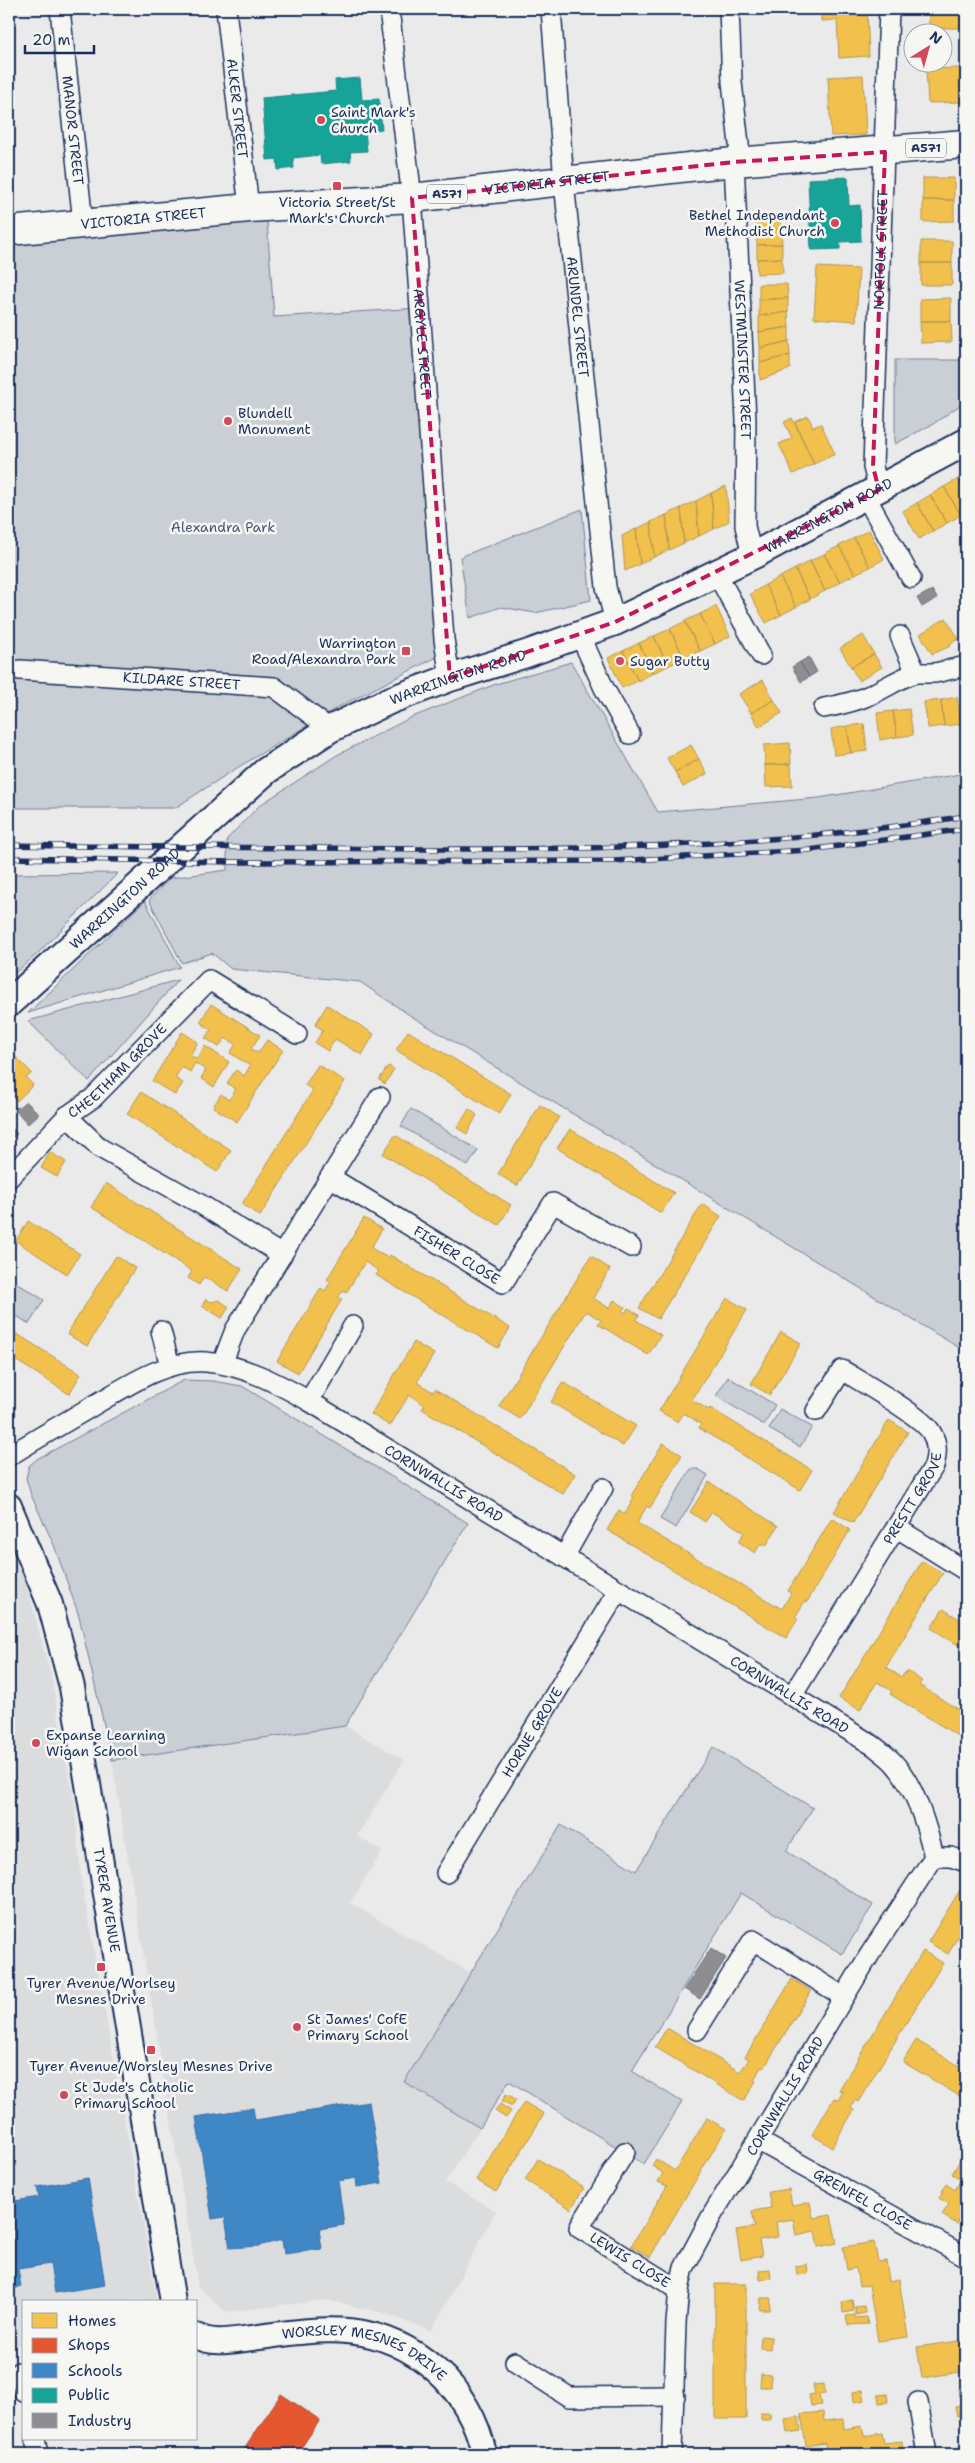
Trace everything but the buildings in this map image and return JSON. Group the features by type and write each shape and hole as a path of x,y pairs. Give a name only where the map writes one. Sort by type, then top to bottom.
{"main road":[{"name":"VICTORIA STREET","path":"9,231 248,208 412,198 738,162 885,152 966,144"},
{"name":"WARRINGTON ROAD","path":"9,1003 266,771 330,729 391,700 450,678 580,636 615,622 717,574 873,494 966,442"}],"street":[{"name":"MANOR STREET","path":"60,9 83,223"},
{"name":"ALKER STREET","path":"226,9 248,208"},
{"name":"ARGYLE STREET","path":"390,9 412,198 444,639 450,678"},
{"name":"ARUNDEL STREET","path":"551,9 564,182 606,587 615,622"},
{"name":"WESTMINSTER STREET","path":"729,9 738,162 746,420 745,526 749,543 756,554"},
{"name":"NORFOLK STREET","path":"890,9 873,494 911,578"},
{"path":"717,574 761,655"},
{"path":"580,636 604,688 630,734"},
{"path":"900,636 916,673"},
{"path":"824,708 850,703 870,695 899,678 916,673 935,673 966,666"},
{"name":"KILDARE STREET","path":"20,670 274,687 330,729"},
{"name":"CHEETHAM GROVE","path":"282,1255 202,1205 100,1148 67,1116 93,1098 209,980 297,1034"},
{"path":"222,1364 234,1330 380,1097"},
{"path":"9,1178 67,1116"},
{"name":"FISHER CLOSE","path":"330,1177 503,1283 553,1203 631,1247"},
{"path":"309,1401 353,1326"},
{"path":"161,1332 170,1366"},
{"name":"CORNWALLIS ROAD","path":"9,1456 140,1379 170,1366 206,1362 222,1364 265,1378 309,1401 874,1746 892,1761 906,1780 915,1800 934,1857 844,1997 698,2240 684,2268 679,2290 676,2323 672,2454"},
{"name":"PRESTT GROVE","path":"792,1696 934,1466 936,1446 930,1430 924,1423 842,1370 816,1411"},
{"path":"564,1557 603,1488"},
{"name":"TYRER AVENUE","path":"9,1506 50,1604 72,1686 173,2300"},
{"path":"897,1528 966,1571"},
{"name":"HORNE GROVE","path":"446,1873 618,1591"},
{"path":"934,1857 951,1857 966,1862"},
{"path":"697,2030 753,1940 844,1997"},
{"name":"GRENFEL CLOSE","path":"758,2141 966,2257"},
{"name":"LEWIS CLOSE","path":"625,2152 579,2228 679,2290"},
{"name":"WORSLEY MESNES DRIVE","path":"198,2337 209,2341 224,2342 310,2330 346,2330 368,2332 396,2342 425,2360 443,2376 460,2396 475,2424 484,2454"},
{"path":"515,2362 569,2397 675,2396"},
{"path":"17,2372 22,2386"},
{"path":"918,2402 927,2454"},
{"path":"35,2440 38,2454"}],"highlighted area":[{"path":"885,152 873,467 879,490 615,622 450,678 412,198 734,162"}],"shaded area":[{"name":"St Jude's Catholic Primary School","path":"9,1541 15,1541 51,1677 75,1808 81,1879 157,2300 22,2300 22,2345 9,2347"},
{"name":"St James' CofE Primary School","path":"345,1726 404,1760 357,1836 382,1851 350,1903 471,1973 405,2081 480,2128 445,2182 496,2211 431,2331 381,2312 326,2300 226,2312 198,2287 112,1760"}],"green space":[{"name":"Alexandra Park","path":"266,207 274,317 420,308 441,655 338,707 175,808 9,808 9,231"},
{"path":"895,360 966,360 966,401 933,424 895,444"},
{"path":"582,509 591,600 535,613 501,607 470,618 460,557"},
{"path":"571,662 658,812 819,798 966,773 966,1352 411,1016 360,982 231,969 212,953 182,963 149,900 170,878 227,870 227,839 260,805 337,755 410,718 496,684"},
{"path":"118,873 36,955 9,978 9,874"},
{"path":"145,901 180,967 28,1013"},
{"path":"178,980 89,1081 28,1021"},
{"path":"411,1109 478,1150 468,1166 401,1126"},
{"path":"9,1278 44,1300 29,1324 9,1311"},
{"path":"728,1377 775,1405 764,1425 716,1396"},
{"path":"184,1380 213,1381 242,1386 468,1523 345,1726 112,1760 79,1616 54,1545 31,1495 26,1478 29,1466 37,1459"},
{"path":"780,1409 812,1427 800,1447 769,1429"},
{"path":"691,1469 698,1469 708,1475 676,1528 660,1519"},
{"path":"713,1747 813,1808 786,1851 873,1905 842,1954 741,1893 632,2071 682,2102 644,2164 509,2081 480,2128 404,2082 561,1825 636,1871"}],"railway":[{"path":"9,845 480,849 643,846 805,836 885,828 966,816"},
{"path":"9,858 233,862 614,861 809,850 966,829"}],"place":[{"name":"Saint Mark's Church","path":"321,120"},
{"name":"Victoria Street/St Mark's Church","path":"337,186"},
{"name":"Bethel Independant Methodist Church","path":"835,223"},
{"name":"Blundell Monument","path":"228,421"},
{"name":"Warrington Road/Alexandra Park","path":"406,651"},
{"name":"Sugar Butty","path":"620,661"},
{"name":"Expanse Learning Wigan School","path":"36,1743"},
{"name":"Tyrer Avenue/Worlsey Mesnes Drive","path":"101,1967"},
{"name":"St James' CofE Primary School","path":"297,2027"},
{"name":"Tyrer Avenue/Worsley Mesnes Drive","path":"151,2050"},
{"name":"St Jude's Catholic Primary School","path":"64,2095"}]}
